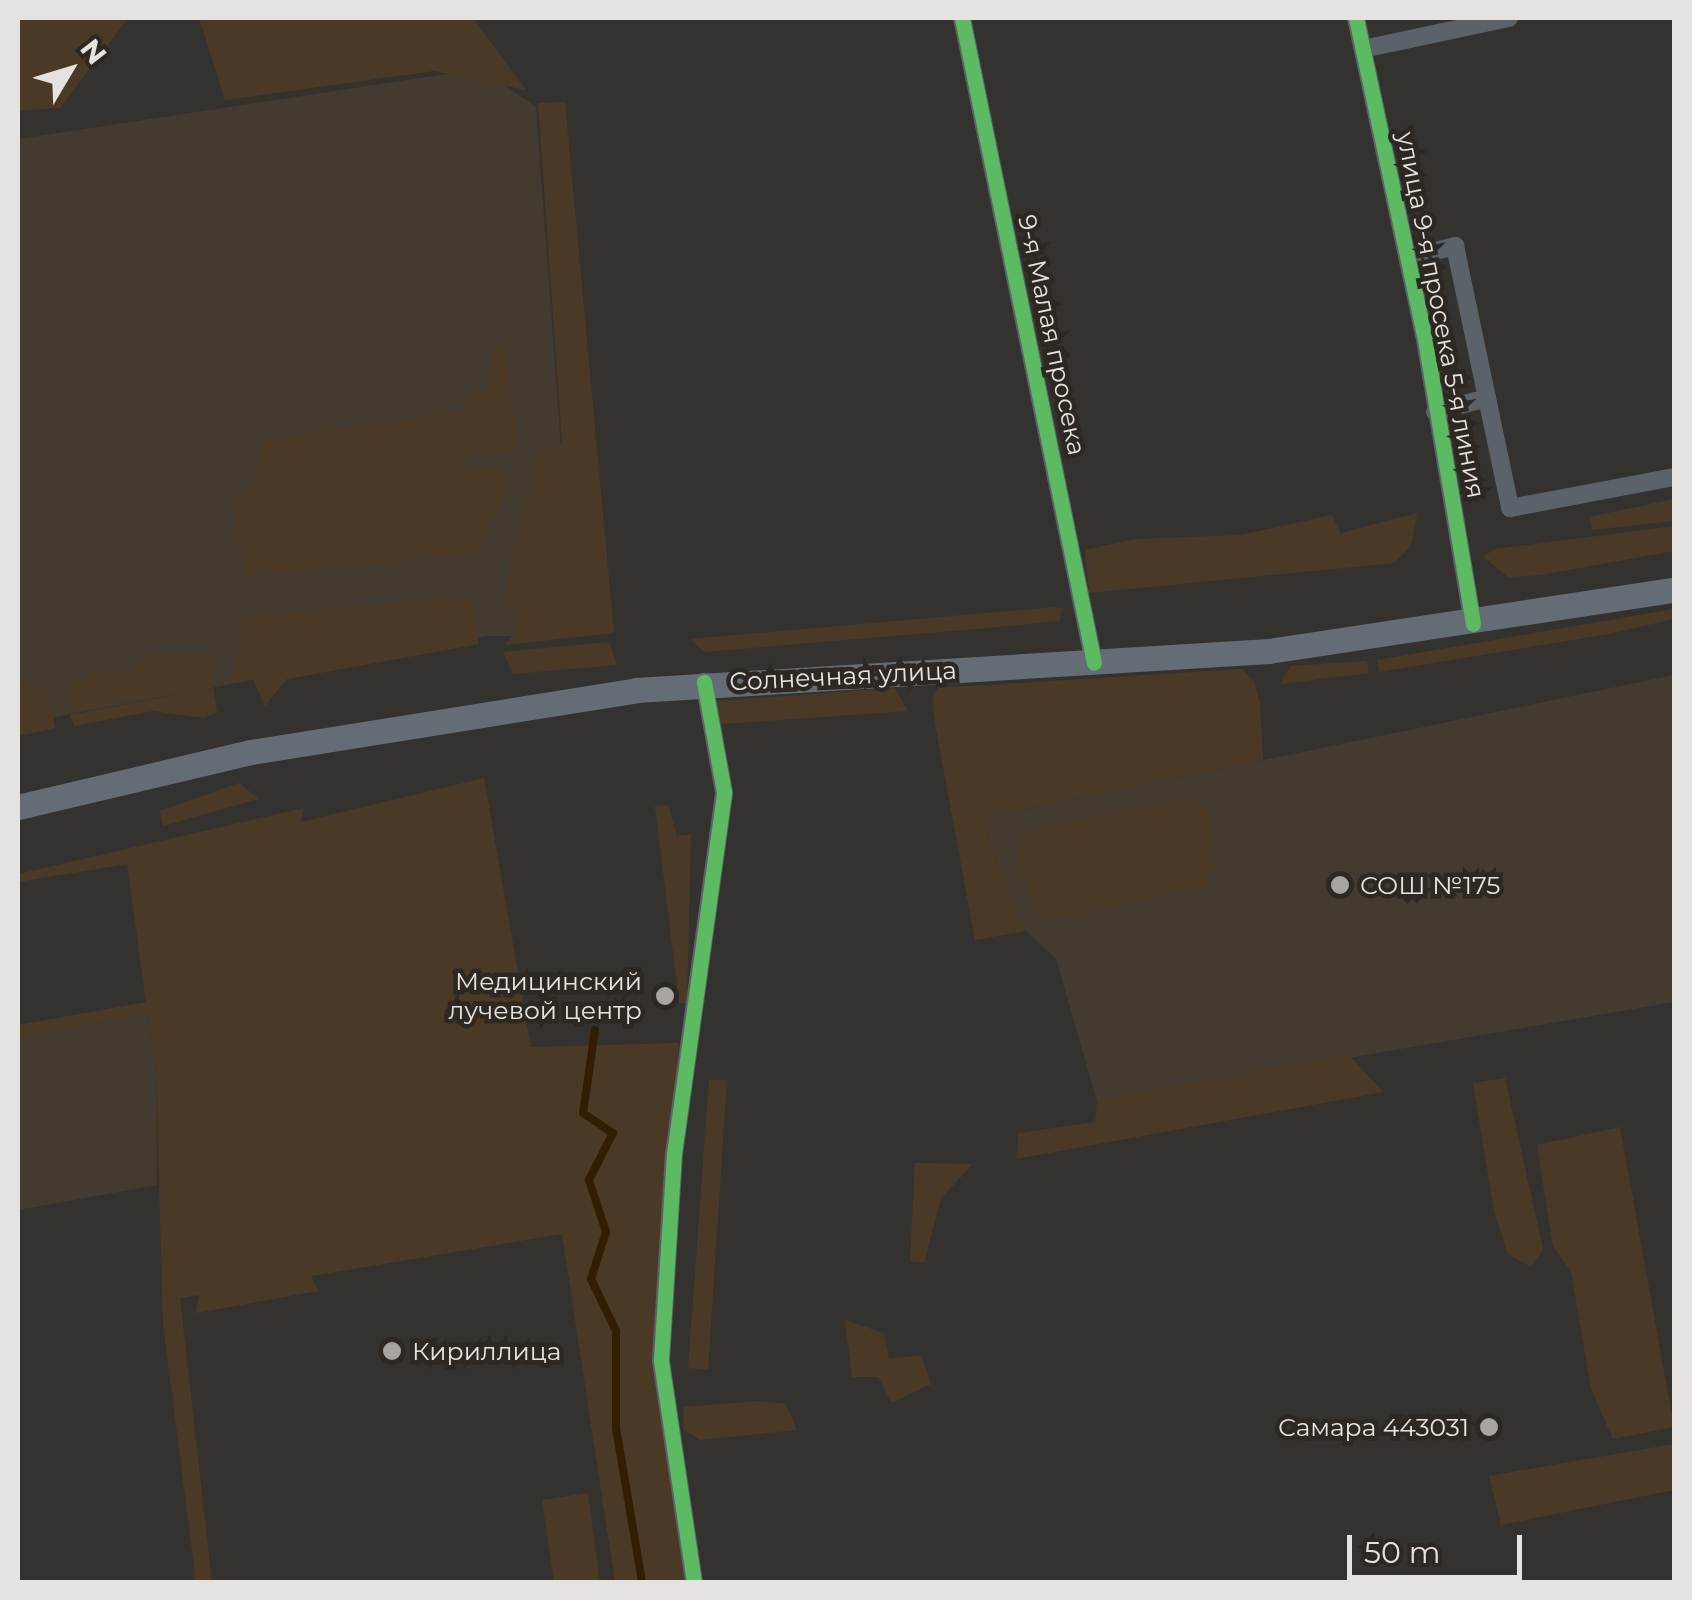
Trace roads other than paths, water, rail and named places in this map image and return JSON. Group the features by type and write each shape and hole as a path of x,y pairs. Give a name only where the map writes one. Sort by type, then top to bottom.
{"main road":[{"name":"Солнечная улица","path":"18,807 250,752 704,682 1269,651 1472,624 1674,590"}],"street":[{"name":"9-я Малая просека","path":"962,18 1094,663"},
{"name":"улица 9-я просека 5-я линия","path":"1356,18 1408,258 1472,624"},
{"path":"1363,49 1509,18"},
{"path":"1408,258 1455,246 1510,508 1674,478"},
{"path":"1435,412 1486,398"},
{"path":"694,1582 661,1360 674,1154 724,792 704,682"}],"waterway":[{"path":"595,1030 583,1113 613,1133 589,1180 606,1232 591,1279 616,1331 616,1428 642,1582"}],"place":[{"name":"СОШ №175","path":"1340,885"},
{"name":"Медицинский лучевой центр","path":"665,996"},
{"name":"Кириллица","path":"392,1351"},
{"name":"Самара 443031","path":"1489,1427"}]}
